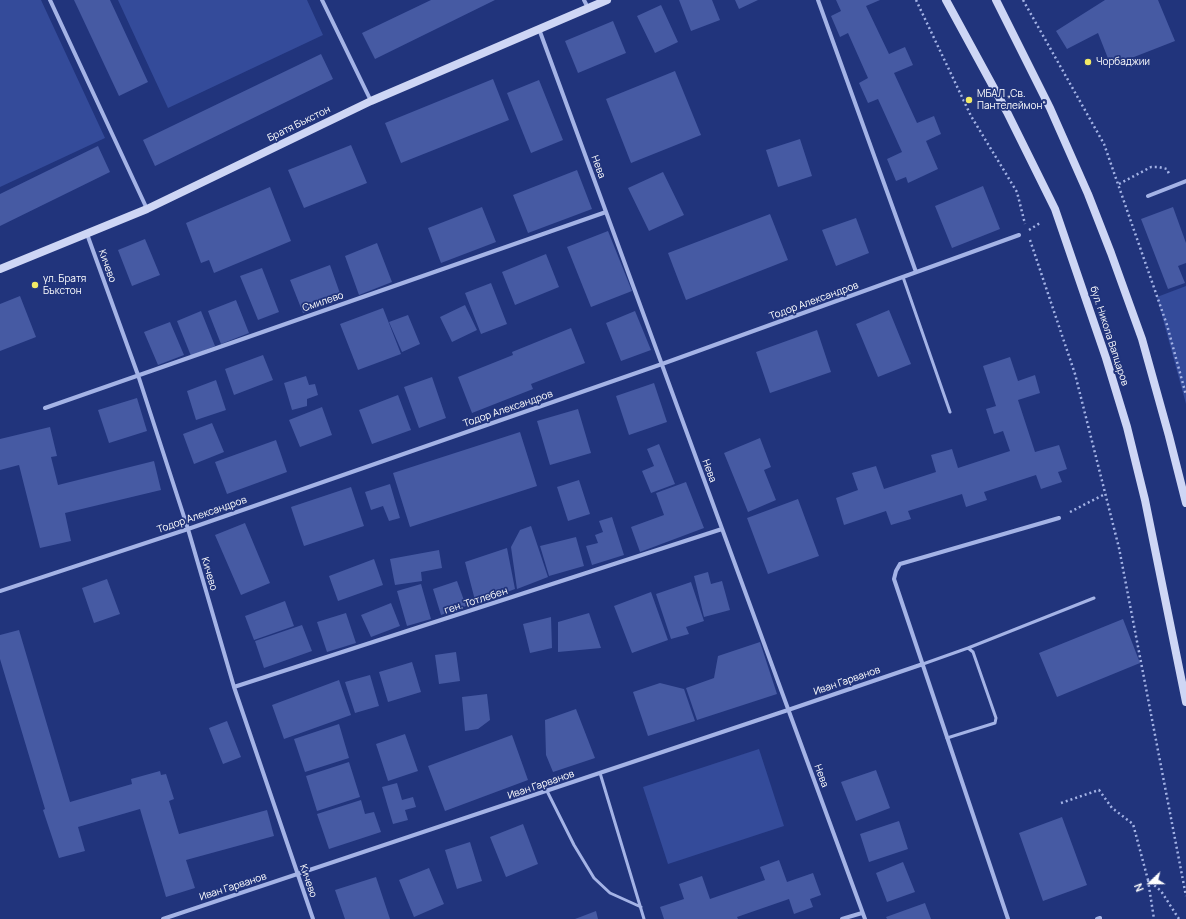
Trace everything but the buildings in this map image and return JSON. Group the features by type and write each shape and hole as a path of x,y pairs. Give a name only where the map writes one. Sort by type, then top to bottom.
{"street":[{"path":"50,0 147,208"},
{"path":"322,0 371,100"},
{"path":"584,0 588,8"},
{"name":"Братя Бъкстон","path":"0,269 147,208 371,100 608,0"},
{"path":"818,0 916,272"},
{"name":"бул. Никола Вапцаров","path":"946,0 1007,112 1055,209 1091,314 1124,419 1145,500 1186,702"},
{"path":"996,0 1050,108 1088,194 1111,253 1142,340 1186,503"},
{"name":"Нева","path":"539,29 864,919"},
{"path":"1148,196 1186,181"},
{"name":"Смилево","path":"45,408 606,212"},
{"name":"Кичево","path":"87,234 138,375 188,529 234,687 313,919"},
{"name":"Тодор Александров","path":"0,591 188,529 662,364 1019,235"},
{"path":"1008,919 894,579 900,564 1059,518"},
{"name":"ген. Тотлебен","path":"234,687 722,529"},
{"name":"Иван Гарванов","path":"163,919 923,664"},
{"path":"842,919 862,913"}],"lane":[{"path":"903,277 950,412"},
{"path":"923,664 968,648 1094,598"},
{"path":"947,738 994,724 996,718 973,652 968,648"},
{"path":"600,773 644,919"},
{"path":"548,791 574,845 594,878 610,893 641,907"}],"path":[{"path":"916,0 971,116 1017,192 1026,231"},
{"path":"1023,0 1104,144 1119,184 1166,325 1186,395"},
{"path":"1119,184 1151,166 1167,169 1174,186"},
{"path":"1029,238 1075,374 1119,548 1186,896"},
{"path":"1059,518 1105,494"},
{"path":"1061,803 1099,790 1112,808 1133,824 1148,880 1154,919"},
{"path":"1148,880 1161,891 1179,919"}],"shaded area":[{"path":"0,0 41,0 105,138 0,187"},
{"path":"118,0 307,0 323,35 168,108"},
{"path":"1186,286 1186,404 1157,297"},
{"path":"759,749 784,826 668,864 643,787"}],"place":[{"name":"Чорбаджии","path":"1088,62"},
{"name":"МБАЛ „Св. Пантелеймон“","path":"969,100"},
{"name":"ул. Братя Бъкстон","path":"35,285"}]}
